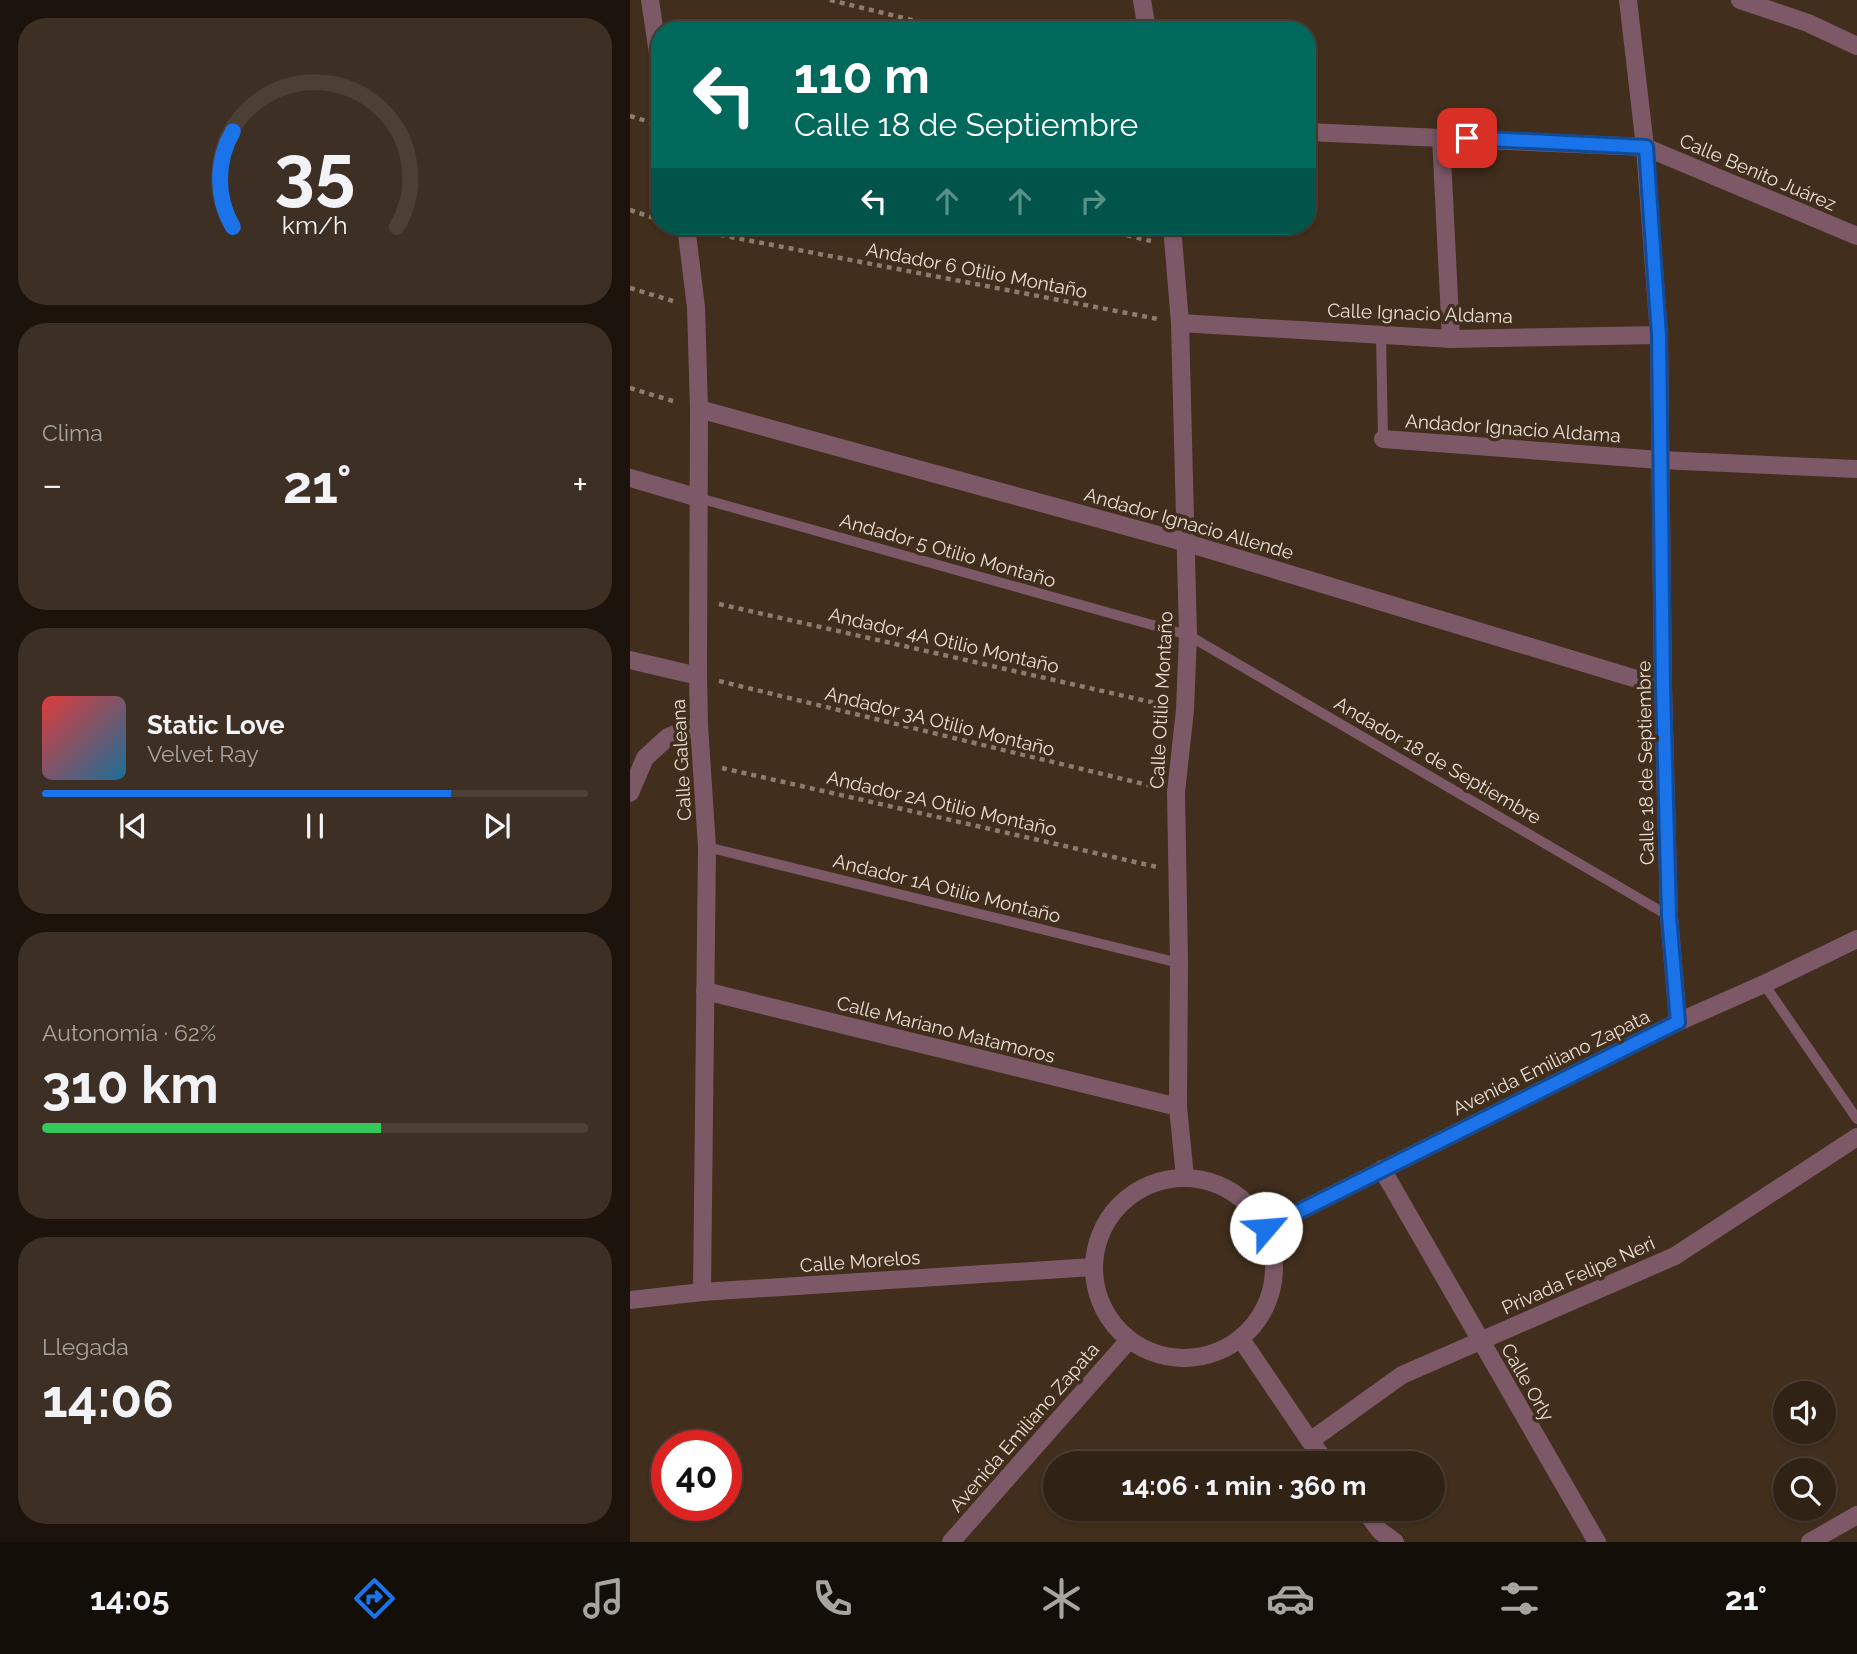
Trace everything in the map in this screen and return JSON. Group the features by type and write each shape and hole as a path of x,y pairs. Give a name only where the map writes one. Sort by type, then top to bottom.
{"street":[{"path":"650,0 654,21"},
{"path":"1142,0 1146,21"},
{"name":"Calle 18 de Septiembre","path":"1628,0 1646,147 1659,335 1669,916 1678,1022"},
{"path":"1740,0 1808,23 1857,46"},
{"name":"Calle Benito Juárez","path":"1316,132 1646,147 1857,236"},
{"path":"1441,137 1451,339"},
{"name":"Calle Galeana","path":"687,235 696,307 699,409 698,676 707,847 702,1292"},
{"name":"Calle Otilio Montaño","path":"1173,235 1180,323 1187,543 1188,635 1185,710 1176,792 1178,1107 1185,1177"},
{"name":"Calle Ignacio Aldama","path":"1180,323 1451,339 1659,335"},
{"name":"Andador Ignacio Allende","path":"699,409 1187,543 1663,687"},
{"name":"Andador Ignacio Aldama","path":"1383,439 1660,460"},
{"path":"1660,460 1857,469"},
{"path":"630,478 699,498"},
{"path":"630,660 698,676"},
{"path":"630,793 645,758 668,737 699,725"},
{"name":"Avenida Emiliano Zapata","path":"1266,1228 1678,1022 1857,939"},
{"name":"Calle Mariano Matamoros","path":"705,991 1178,1107"},
{"name":"Privada Felipe Neri","path":"1310,1441 1402,1375 1675,1256 1857,1137"},
{"name":"Calle Orly","path":"1382,1169 1597,1542"},
{"path":"1185,1177 1210,1180 1233,1190 1252,1207 1266,1228 1275,1257 1272,1288 1261,1316 1241,1339 1214,1353 1185,1359 1155,1354 1129,1340 1109,1320 1096,1295 1093,1267 1098,1239 1111,1213 1131,1194 1157,1181 1185,1177"},
{"name":"Calle Morelos","path":"630,1300 702,1292 1093,1267"},
{"path":"1241,1339 1318,1451"},
{"name":"Avenida Emiliano Zapata","path":"951,1542 1129,1340"},
{"path":"1810,1542 1857,1516"},
{"path":"1373,1521 1380,1531 1395,1542"}],"lane":[{"name":"Andador Ignacio Aldama","path":"1381,335 1383,439"},
{"name":"Andador 5 Otilio Montaño","path":"699,498 1188,635"},
{"name":"Andador 18 de Septiembre","path":"1188,635 1669,916"},
{"name":"Andador 1A Otilio Montaño","path":"707,847 1179,963"},
{"path":"1764,984 1857,1119"}],"path":[{"path":"830,0 916,21"},
{"path":"630,116 651,122"},
{"path":"630,210 651,217"},
{"name":"Andador 6 Otilio Montaño","path":"727,235 1180,323"},
{"path":"1127,235 1175,246"},
{"path":"630,288 696,307"},
{"path":"630,388 699,409"},
{"name":"Andador 4A Otilio Montaño","path":"698,599 1185,710"},
{"name":"Andador 3A Otilio Montaño","path":"698,676 1176,792"},
{"name":"Andador 2A Otilio Montaño","path":"701,763 1177,871"}],"route":[{"path":"1266,1228 1678,1022 1669,916 1659,335 1646,147 1467,138"}]}
